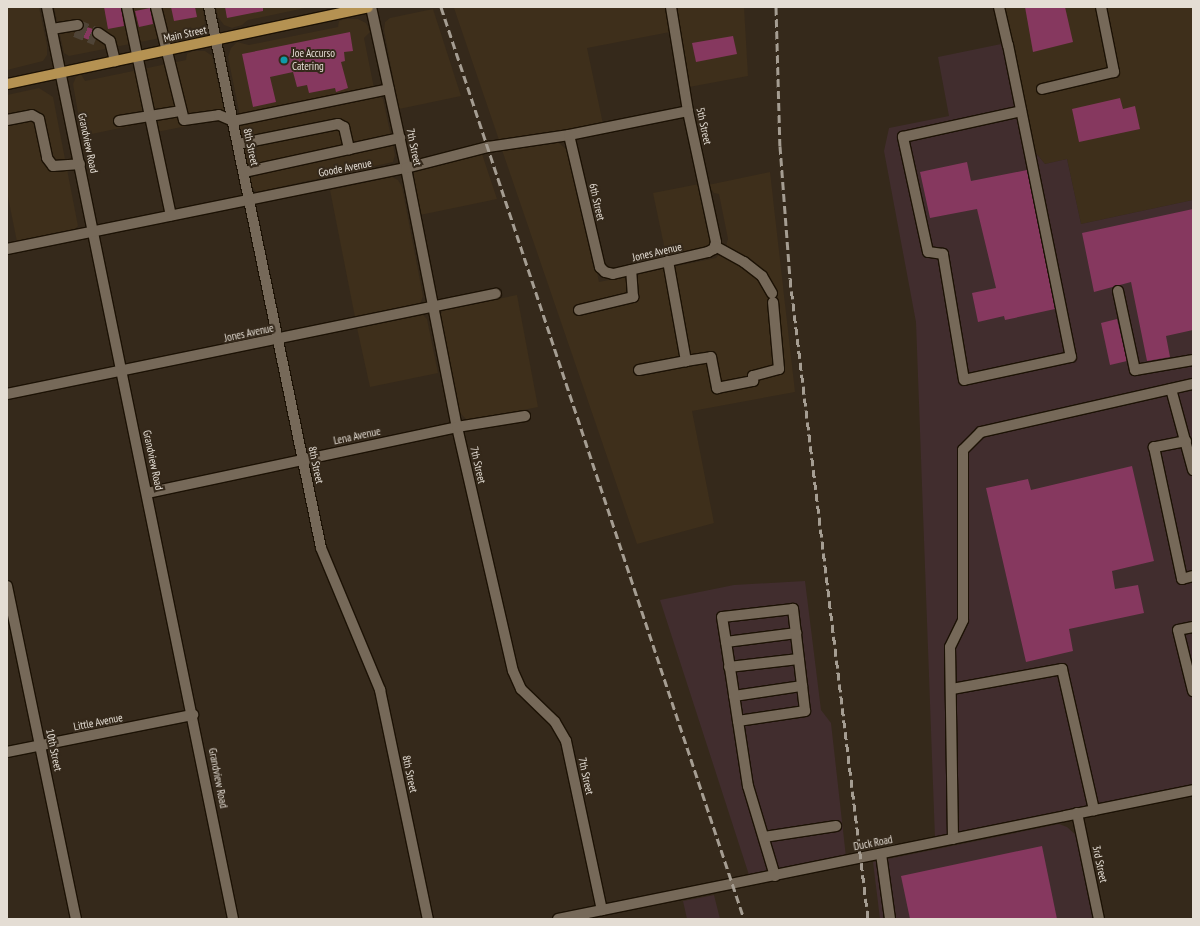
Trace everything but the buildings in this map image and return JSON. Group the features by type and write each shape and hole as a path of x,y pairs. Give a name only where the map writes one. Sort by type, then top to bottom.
{"main road":[{"name":"Main Street","path":"7,84 368,7"}],"street":[{"name":"Grandview Road","path":"47,7 94,231 121,372 148,493 234,919"},
{"path":"127,7 152,116 171,215"},
{"path":"156,7 184,120 219,115 233,121 389,90"},
{"name":"8th Street","path":"209,7 250,198 321,548 380,690 428,919"},
{"name":"7th Street","path":"371,7 400,138 432,308 457,427 513,671 522,689 555,722 566,741 602,910"},
{"name":"5th Street","path":"671,7 688,111 714,247"},
{"path":"1000,7 1071,357 964,380 942,254 928,252 903,137 1021,111"},
{"path":"1042,89 1114,72 1101,7"},
{"path":"52,29 73,28"},
{"path":"96,37 110,41 114,61"},
{"path":"119,121 181,111"},
{"name":"Goode Avenue","path":"7,249 250,198 406,168 488,147 569,135 688,111"},
{"path":"7,120 32,115 38,119 47,158 53,166 80,164"},
{"path":"238,144 338,124 344,127 349,149"},
{"name":"6th Street","path":"569,135 600,267 605,272"},
{"path":"244,172 400,138"},
{"path":"639,370 711,357 717,388 753,381 752,376 779,369 772,297 762,276 744,262 714,247"},
{"name":"Jones Avenue","path":"605,272 613,274 668,262 714,247"},
{"path":"668,262 686,361"},
{"path":"579,310 633,297 631,270"},
{"path":"1118,291 1136,370 1193,360"},
{"name":"Jones Avenue","path":"7,394 121,372 496,294"},
{"path":"953,839 952,689 950,647 963,620 963,450 980,432 1193,384"},
{"path":"1171,389 1193,470"},
{"name":"Lena Avenue","path":"148,493 457,427 525,416"},
{"path":"1186,440 1154,447 1182,579 1193,576"},
{"name":"10th Street","path":"7,586 76,919"},
{"path":"738,721 805,712 793,608 722,617 730,667 734,696 748,786 775,876"},
{"path":"1193,626 1178,630 1193,691"},
{"path":"726,642 796,633"},
{"path":"730,667 799,659"},
{"path":"952,689 1062,669 1094,810"},
{"path":"734,696 802,686"},
{"name":"Little Avenue","path":"7,752 193,715"},
{"name":"Duck Road","path":"558,919 1193,790"},
{"name":"3rd Street","path":"1077,813 1099,919"},
{"path":"764,837 836,826"},
{"path":"881,854 890,919"}],"shaded area":[{"path":"7,7 39,7 47,45 47,55 43,61 7,70"},
{"path":"54,7 203,7 205,26 201,30 69,56 64,53"},
{"path":"216,7 310,7 248,20 242,25 232,28 224,25 218,17"},
{"path":"666,7 670,32 587,48 603,124 499,140 454,8"},
{"path":"677,7 744,7 748,76 689,87"},
{"path":"1004,7 1193,7 1193,200 1081,224 1067,159 1045,164 1035,152"},
{"path":"433,9 461,96 399,109 384,30 385,22 390,18"},
{"path":"345,19 358,19 366,23 370,32 364,38 374,88 240,116 228,57 231,48 237,42 249,45 338,27 339,21"},
{"path":"1011,42 1035,152 1045,164 1067,159 1081,224 1193,200 1193,786 935,839 916,322 884,151 889,128 949,116 938,57"},
{"path":"193,51 205,51 212,56 226,118 157,132 154,121 82,136 73,84 76,77 81,74 85,81 186,60 187,54"},
{"path":"39,88 53,97 78,226 74,230 17,242 7,192 7,95"},
{"path":"379,96 383,99 395,155 393,162 257,192 252,187 239,124"},
{"path":"559,143 568,151 574,163 599,282 716,258 726,246 728,239 719,194 714,193 708,185 770,172 795,392 692,411 714,523 637,544 502,150"},
{"path":"482,154 497,199 420,215 413,176 415,170"},
{"path":"392,177 398,180 402,187 423,296 421,302 416,305 355,317 330,190"},
{"path":"699,184 711,245 705,248 666,255 653,193"},
{"path":"517,295 538,407 468,421 460,413 440,316 443,310"},
{"path":"423,315 427,319 438,373 370,387 357,328"},
{"path":"805,581 821,710 831,723 846,857 749,875 660,600 734,585"},
{"path":"1059,824 1067,827 1077,836 1095,919 880,919 873,862"},
{"path":"714,895 720,919 687,919 683,901"}],"tunnel":[{"path":"78,25 98,33"},
{"path":"75,32 95,40"}],"railway":[{"path":"441,7 744,919"},
{"path":"776,7 780,146 790,279 868,919"}],"place":[{"name":"Joe Accurso Catering","path":"284,60"}]}
